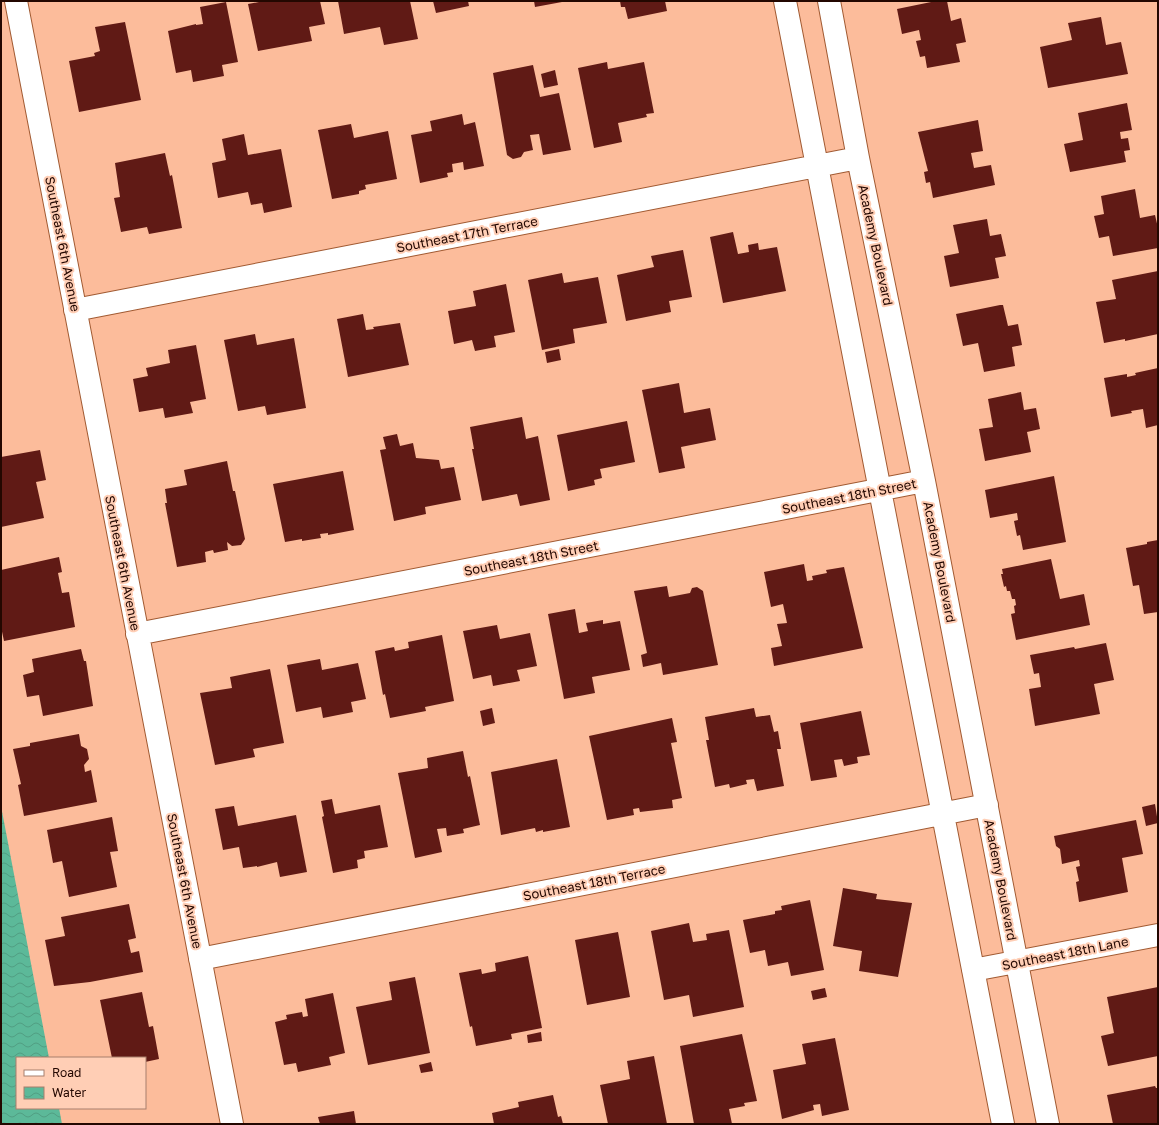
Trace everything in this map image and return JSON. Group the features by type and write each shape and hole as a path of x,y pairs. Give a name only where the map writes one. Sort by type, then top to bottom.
{"street":[{"name":"Southeast 6th Avenue","path":"16,1 232,1124"},
{"path":"785,1 1003,1124"},
{"name":"Academy Boulevard","path":"829,1 858,158 924,481 1048,1124"},
{"name":"Southeast 17th Terrace","path":"75,310 858,158"},
{"name":"Southeast 18th Street","path":"137,634 924,481"},
{"name":"Southeast 18th Terrace","path":"200,959 987,805"},
{"name":"Southeast 18th Lane","path":"973,970 1158,935"}],"water":[{"path":"1,806 49,1057 16,1057 16,1109 59,1109 62,1124 1,1124"}],"building":[{"path":"264,1 320,1 325,24 309,27 312,41 258,51 248,4"},
{"path":"338,1 410,1 418,39 384,45 380,27 344,34"},
{"path":"433,1 468,1 469,6 436,13"},
{"path":"534,1 562,1 562,2 535,7"},
{"path":"620,1 665,1 667,11 628,19 625,7 621,7"},
{"path":"936,1 947,1 951,21 961,18 966,42 956,44 960,62 927,68 925,56 920,57 916,41 921,40 919,30 902,34 897,9"},
{"path":"226,2 238,62 222,65 224,76 193,82 191,70 176,73 168,31 196,24 203,24 200,7"},
{"path":"1101,17 1106,45 1121,42 1128,74 1048,88 1040,47 1072,40 1068,23"},
{"path":"125,22 141,100 79,112 69,61 95,56 94,53 100,51 95,27"},
{"path":"607,62 608,69 644,62 654,113 646,114 647,117 618,123 622,142 594,148 578,68"},
{"path":"533,65 540,97 559,93 571,150 543,155 539,134 530,135 533,150 524,152 521,157 513,159 507,155 493,73"},
{"path":"555,70 558,85 544,88 541,74"},
{"path":"1127,103 1132,130 1120,132 1121,139 1128,138 1130,150 1124,151 1126,162 1070,172 1064,144 1083,140 1078,113"},
{"path":"462,114 464,125 475,122 484,166 464,170 463,162 452,164 453,172 447,173 448,177 420,183 411,135 432,131 430,121"},
{"path":"978,120 983,151 971,153 974,168 991,165 995,185 933,198 930,182 926,183 924,172 928,171 918,132"},
{"path":"351,124 354,138 388,131 397,179 365,185 366,189 359,191 359,194 332,199 318,130"},
{"path":"244,134 248,155 281,149 292,207 264,213 262,203 251,205 248,192 218,198 212,163 226,160 222,139"},
{"path":"165,153 170,176 172,175 182,228 149,234 147,227 121,232 114,198 120,197 115,163"},
{"path":"1135,189 1140,218 1155,215 1158,228 1158,248 1113,256 1109,236 1099,238 1094,216 1104,214 1101,196"},
{"path":"987,219 990,236 1001,234 1006,256 995,258 999,278 950,287 944,256 959,253 953,225"},
{"path":"733,232 738,254 749,252 748,245 758,243 759,250 777,247 786,291 723,303 710,237"},
{"path":"683,250 692,297 669,301 671,312 626,321 617,275 654,267 651,256"},
{"path":"1158,271 1158,334 1125,341 1125,339 1104,343 1096,302 1116,299 1112,280"},
{"path":"562,273 564,283 598,277 607,323 573,329 575,343 542,350 528,280"},
{"path":"506,284 515,332 494,336 496,347 475,351 472,340 454,344 448,311 476,306 473,291"},
{"path":"1003,305 1008,326 1018,324 1022,345 1012,347 1015,366 984,372 978,343 963,346 956,314"},
{"path":"363,314 366,330 374,329 373,327 400,323 409,365 348,377 337,319"},
{"path":"255,334 257,345 294,338 306,408 267,415 265,406 238,411 224,340"},
{"path":"196,345 206,399 190,402 193,413 165,418 163,408 139,412 133,379 148,376 146,368 170,363 168,350"},
{"path":"559,349 561,360 547,363 545,352"},
{"path":"1158,368 1158,425 1146,428 1143,409 1131,411 1132,413 1111,417 1104,378 1127,374 1127,377 1136,375 1135,373"},
{"path":"679,383 684,413 710,408 716,440 681,447 685,468 659,473 642,390"},
{"path":"1021,392 1024,410 1036,408 1040,429 1027,432 1031,452 985,461 979,429 993,427 988,399"},
{"path":"522,417 526,439 538,436 550,500 520,506 517,494 482,501 472,449 474,449 470,427"},
{"path":"627,421 635,462 600,469 602,478 594,480 595,485 568,491 557,435"},
{"path":"397,434 400,446 413,443 416,458 439,460 441,469 454,467 461,500 425,507 426,514 394,521 380,450 386,449 383,437"},
{"path":"40,450 46,480 36,482 44,518 1,527 1,457"},
{"path":"227,461 245,539 241,545 232,546 227,542 228,550 214,553 213,550 205,552 206,562 177,567 165,503 167,503 165,489 187,485 184,470"},
{"path":"343,471 354,530 328,535 328,533 320,534 321,538 285,542 273,484"},
{"path":"1054,476 1066,542 1023,550 1020,535 1017,536 1014,521 1018,520 1017,513 990,518 985,490"},
{"path":"1158,540 1158,612 1144,614 1139,585 1133,586 1126,548 1147,544 1147,542"},
{"path":"59,557 62,572 58,573 62,593 69,592 75,627 4,641 1,627 1,570"},
{"path":"1051,559 1060,599 1084,594 1090,625 1016,640 1011,614 1015,613 1015,599 1012,599 1010,591 1007,591 1006,586 1004,587 1001,574 1003,574 1002,569"},
{"path":"804,564 807,581 813,580 812,576 827,573 826,570 844,567 863,648 774,666 771,648 782,646 777,624 787,623 783,604 771,607 764,572"},
{"path":"667,586 669,597 690,593 692,588 697,587 703,591 718,665 663,675 661,663 643,667 641,655 647,653 634,591"},
{"path":"575,609 579,633 588,631 586,623 603,620 603,624 620,621 630,670 592,677 595,693 564,699 548,614"},
{"path":"497,625 500,639 530,633 537,666 517,670 520,681 493,686 491,675 473,679 463,631"},
{"path":"442,635 454,701 425,707 426,711 390,718 385,694 383,695 375,651 394,647 395,651 409,648 408,642"},
{"path":"1106,643 1114,680 1094,684 1100,714 1035,726 1029,689 1041,687 1039,673 1034,674 1030,655"},
{"path":"81,649 84,661 86,661 93,706 43,716 39,695 27,697 23,675 34,672 32,659"},
{"path":"320,659 322,670 358,663 366,699 351,702 353,712 323,718 321,707 296,712 287,665"},
{"path":"270,669 284,743 253,749 255,757 215,765 200,693 232,688 230,677"},
{"path":"492,708 495,723 483,726 480,711"},
{"path":"754,708 756,717 770,715 774,732 778,731 781,749 777,749 784,786 757,791 754,779 746,780 747,784 730,788 729,784 715,787 706,740 709,740 705,717"},
{"path":"861,711 870,755 857,757 858,763 844,766 842,759 834,760 837,777 811,781 800,723"},
{"path":"672,718 677,742 671,743 682,798 672,800 673,808 640,812 639,808 633,809 634,815 607,820 589,736"},
{"path":"79,734 81,746 87,749 89,759 84,765 85,772 91,770 97,802 24,816 18,785 21,784 13,749 30,746 30,743"},
{"path":"463,751 468,777 470,776 480,825 463,829 464,833 447,836 446,828 437,829 442,852 415,858 398,773 428,768 427,758"},
{"path":"557,759 570,827 543,832 543,830 536,832 535,828 501,835 491,772"},
{"path":"332,799 335,814 380,805 388,847 364,851 365,858 357,860 358,868 333,873 322,817 324,816 321,801"},
{"path":"1155,804 1158,823 1146,826 1142,807"},
{"path":"234,806 238,826 296,815 307,872 280,877 277,862 257,867 243,868 239,847 223,850 215,809"},
{"path":"112,817 118,851 110,852 117,887 69,897 62,861 53,863 47,830"},
{"path":"1136,820 1143,854 1122,858 1128,892 1079,902 1076,882 1079,881 1076,867 1080,866 1079,860 1062,864 1060,849 1056,846 1054,836"},
{"path":"843,888 877,894 876,899 912,903 898,977 859,971 862,951 833,946"},
{"path":"810,900 824,970 791,976 788,962 768,966 765,950 750,953 743,920 775,914 775,911 782,910 781,906"},
{"path":"129,904 136,938 128,940 131,953 139,951 143,972 90,982 54,986 45,940 65,936 61,917"},
{"path":"689,923 693,942 707,940 706,934 729,930 744,1007 693,1017 689,995 664,1000 651,931"},
{"path":"618,932 630,997 587,1005 575,940"},
{"path":"528,956 542,1028 511,1034 512,1039 476,1046 472,1026 470,1027 459,973 481,969 482,974 496,971 495,963"},
{"path":"415,977 430,1053 368,1065 356,1007 392,1000 389,982"},
{"path":"1158,987 1158,1056 1108,1066 1101,1036 1114,1033 1107,997"},
{"path":"825,988 827,997 813,1000 811,991"},
{"path":"142,992 149,1027 153,1026 159,1059 146,1062 146,1057 112,1057 100,1000"},
{"path":"333,993 345,1053 329,1057 331,1065 298,1072 296,1063 284,1065 275,1022 287,1019 286,1015 302,1012 303,1017 308,1016 305,999"},
{"path":"541,1032 542,1041 528,1043 527,1035"},
{"path":"742,1034 757,1101 744,1103 745,1106 729,1109 732,1124 694,1124 680,1046"},
{"path":"835,1038 849,1110 822,1116 820,1104 813,1105 814,1110 782,1119 773,1070 806,1064 802,1044"},
{"path":"654,1056 667,1124 608,1124 600,1085 630,1079 627,1061"},
{"path":"431,1062 433,1071 421,1073 419,1065"},
{"path":"1155,1086 1158,1088 1158,1124 1113,1124 1107,1095"},
{"path":"553,1095 558,1117 561,1116 563,1124 494,1124 492,1113 519,1107 518,1102"},
{"path":"354,1111 356,1124 320,1124 318,1117"}]}
